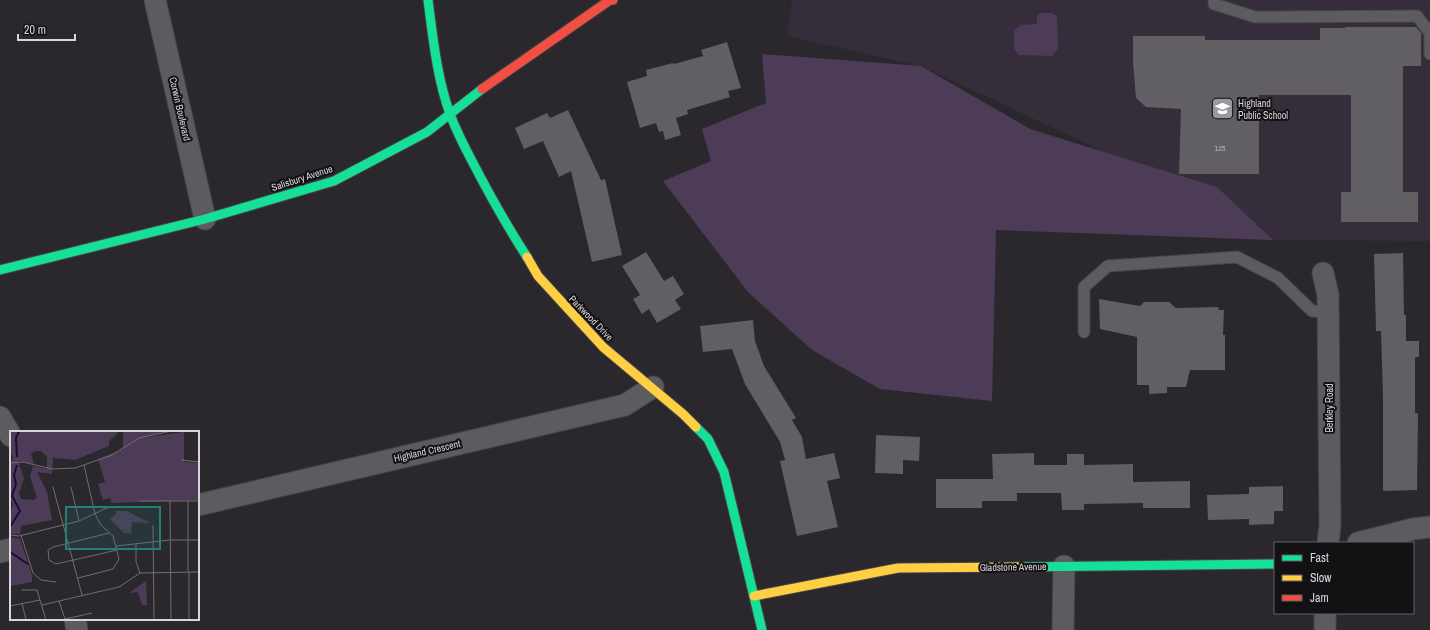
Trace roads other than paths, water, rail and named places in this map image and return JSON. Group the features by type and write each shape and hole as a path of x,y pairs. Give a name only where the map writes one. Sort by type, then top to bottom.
{"street":[{"name":"Corwin Boulevard","path":"155,0 205,219"},
{"name":"Parkwood Drive","path":"428,0 440,78 450,114 462,142 491,199 538,276 603,347 653,387 683,414 708,440 724,472 762,630"},
{"name":"Salisbury Avenue","path":"0,270 205,219 334,181 427,132 500,78 610,0 613,0"},
{"name":"Berkley Road","path":"1324,273 1328,294 1330,517 1328,542"},
{"name":"Highland Crescent","path":"199,505 625,405 653,387"},
{"path":"0,417 10,434"},
{"path":"1362,542 1413,529 1430,527"},
{"path":"0,552 10,549"},
{"name":"Gladstone Avenue","path":"754,596 898,568 1274,564"},
{"path":"1063,630 1064,566"},
{"path":"1325,614 1325,630"},
{"path":"75,620 77,630"}],"lane":[{"path":"1214,0 1214,4 1255,17 1417,16 1430,34 1430,54"},
{"path":"1084,332 1084,287 1108,266 1237,257 1278,278 1312,311 1328,312"}],"place":[{"name":"Highland Public School","path":"1222,109"}]}
